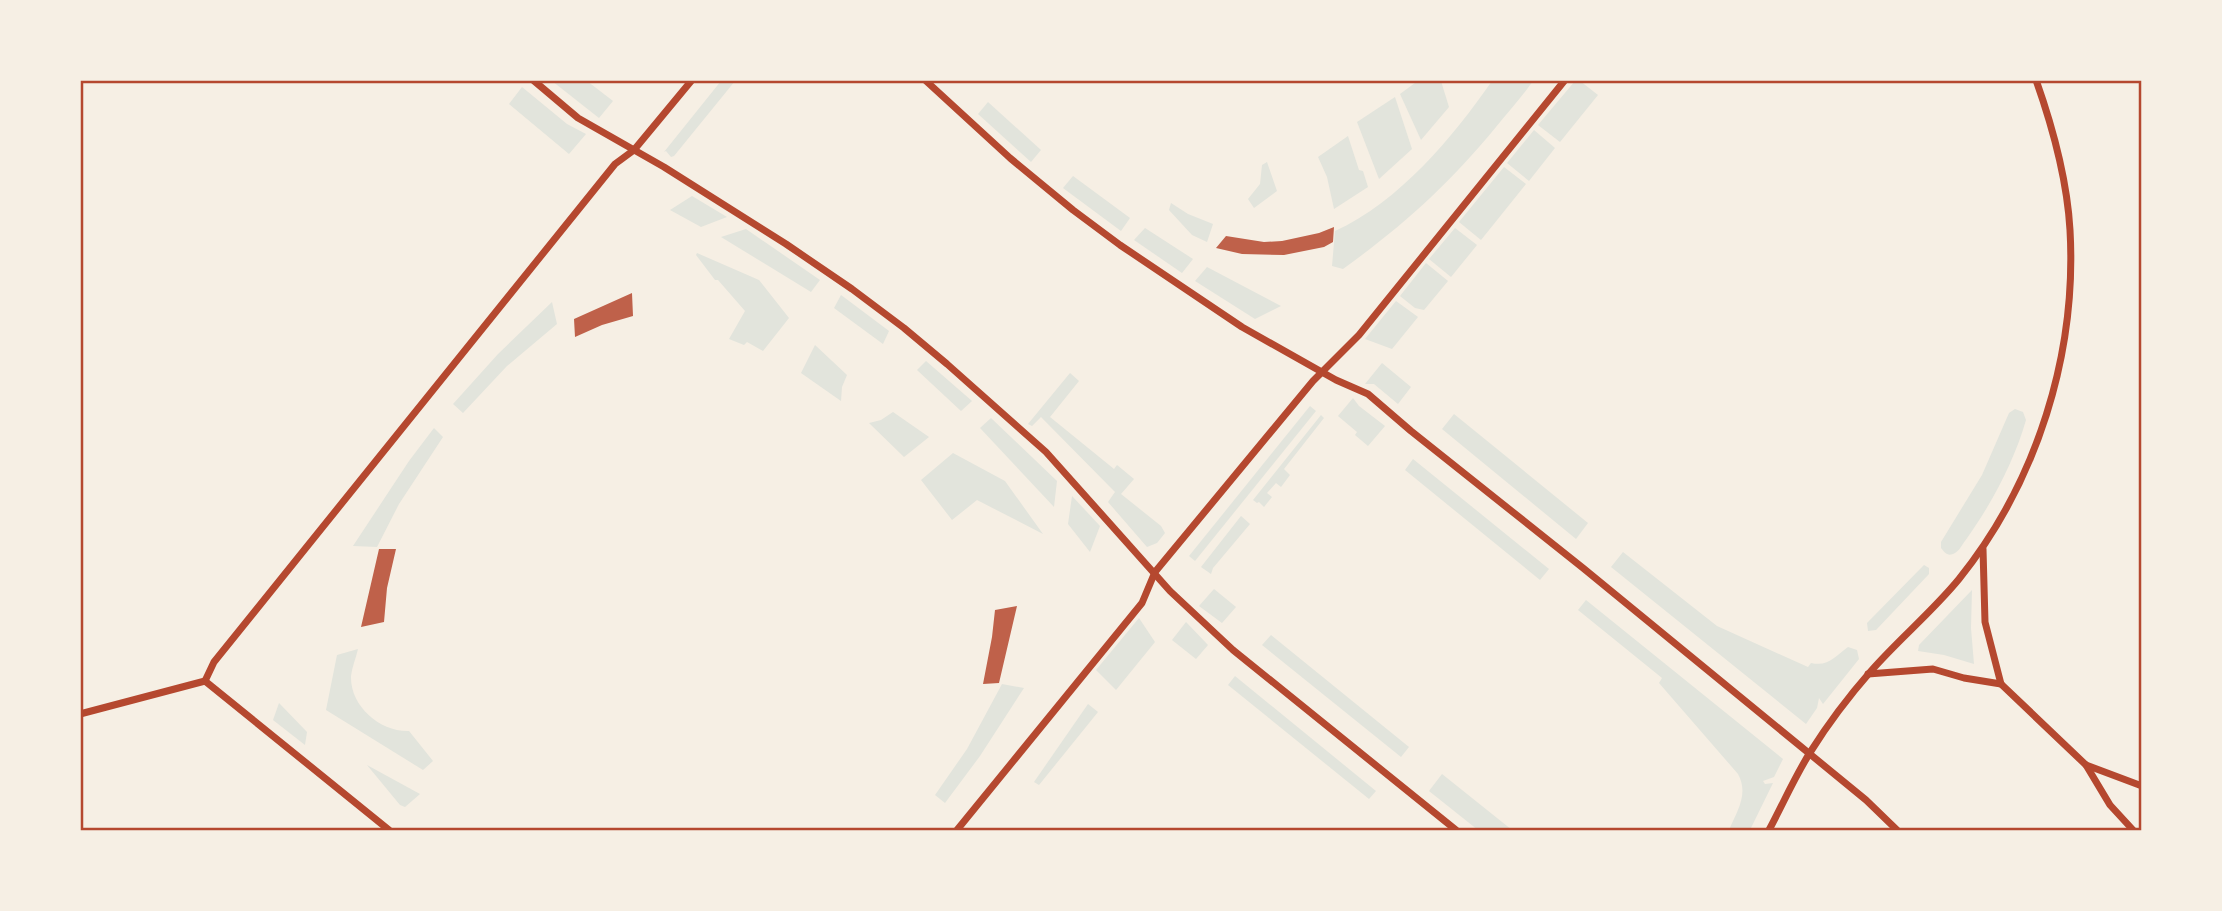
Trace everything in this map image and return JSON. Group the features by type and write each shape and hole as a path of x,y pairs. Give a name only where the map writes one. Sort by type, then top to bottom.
{"street":[{"path":"533,80 578,118 786,244 904,328 1046,452 1170,591 1233,650 1456,831"},
{"path":"80,714 205,681 214,662 615,164 634,150 692,80"},
{"path":"925,80 1010,158 1120,245 1242,327 1336,380 1368,394 1866,800 1897,831"},
{"path":"957,831 1142,603 1155,572 1313,381 1359,335 1565,80"},
{"path":"1769,831 1811,751 1868,674 1959,580 1983,548 2022,481 2050,405 2070,286 2070,228 2064,181 2052,126 2036,80"},
{"path":"1983,548 1985,622 2001,684 2086,765 2110,805 2133,831"},
{"path":"1868,674 1933,669 1964,678 2001,684"},
{"path":"205,681 389,831"},
{"path":"2086,765 2141,786"}],"shaded area":[{"path":"1419,80 1441,81 1449,107 1421,140 1400,94"},
{"path":"552,81 587,81 613,101 599,118"},
{"path":"721,81 735,81 674,156 664,152"},
{"path":"1492,81 1533,81 1478,148 1424,203 1343,269 1332,266 1335,231 1359,219 1403,186 1460,124"},
{"path":"1575,81 1580,81 1598,95 1560,142 1538,125"},
{"path":"522,87 567,124 586,134 569,154 509,104"},
{"path":"1395,97 1412,149 1379,179 1357,122"},
{"path":"988,102 1041,150 1031,162 978,114"},
{"path":"1534,130 1555,148 1529,181 1507,163"},
{"path":"1348,136 1359,170 1363,171 1368,187 1334,209 1327,177 1318,157"},
{"path":"1267,162 1277,191 1254,208 1248,199 1260,184 1262,165"},
{"path":"1504,167 1526,184 1481,240 1459,222"},
{"path":"1073,176 1130,218 1121,231 1063,188"},
{"path":"692,196 727,217 701,227 670,210"},
{"path":"1171,203 1188,214 1213,224 1207,242 1192,235 1169,210"},
{"path":"1145,228 1193,259 1182,273 1134,240"},
{"path":"1455,228 1477,245 1451,277 1429,259"},
{"path":"746,229 820,280 811,292 721,237"},
{"path":"697,253 759,280 789,318 763,351 747,342 744,345 729,339 745,311 718,280 715,280"},
{"path":"1426,263 1448,281 1424,310 1415,308 1400,296"},
{"path":"1207,267 1281,306 1255,319 1195,281"},
{"path":"841,295 889,331 883,344 834,308"},
{"path":"1396,301 1418,317 1392,349 1365,339"},
{"path":"552,302 557,324 507,366 463,413 453,404 498,354"},
{"path":"815,345 847,375 842,387 841,401 801,373"},
{"path":"926,361 972,401 961,411 917,370"},
{"path":"1382,363 1411,387 1398,404 1374,384 1365,384"},
{"path":"1070,373 1079,381 1050,417 1114,469 1117,465 1134,479 1121,494 1161,526 1165,533 1157,543 1147,547 1108,502 1115,492 1041,417 1032,426 1028,424"},
{"path":"1353,398 1385,426 1368,446 1355,435 1357,432 1338,416"},
{"path":"1310,406 1316,411 1195,561 1189,556"},
{"path":"2015,409 2023,412 2026,420 2001,483 1960,548 1953,554 1947,554 1941,548 1941,542 1982,475 2009,413"},
{"path":"893,412 929,437 904,457 869,423 881,420"},
{"path":"1454,414 1588,523 1576,539 1442,429"},
{"path":"1321,415 1324,418 1284,469 1290,475 1281,487 1276,483 1267,493 1272,497 1264,507 1253,500"},
{"path":"991,418 1057,481 1054,507 980,428"},
{"path":"434,428 443,437 399,504 377,547 353,546 409,461"},
{"path":"953,453 1005,481 1043,534 977,500 952,520 921,480"},
{"path":"1413,459 1549,569 1540,580 1405,470"},
{"path":"1072,496 1100,526 1090,552 1068,524"},
{"path":"1241,516 1250,524 1213,568 1211,574 1201,567"},
{"path":"1623,552 1717,626 1808,667 1811,663 1827,662 1848,647 1857,650 1859,659 1823,704 1819,698 1817,708 1806,724 1611,567"},
{"path":"1924,565 1929,568 1929,574 1876,630 1868,631 1867,623"},
{"path":"1214,589 1236,607 1222,623 1199,606"},
{"path":"1972,590 1974,664 1918,651 1919,645"},
{"path":"1586,600 1783,759 1774,777 1763,781 1765,784 1773,783 1750,830 1729,830 1742,795 1738,774 1659,683 1662,678 1578,610"},
{"path":"1139,618 1155,642 1116,690 1096,670"},
{"path":"1186,622 1208,645 1196,659 1172,640"},
{"path":"1271,635 1409,747 1401,757 1262,645"},
{"path":"358,649 351,676 352,687 361,707 388,727 409,731 433,761 423,770 326,710 337,655"},
{"path":"1235,676 1376,791 1369,799 1228,685"},
{"path":"1002,684 1024,688 980,756 945,803 935,795 967,749"},
{"path":"279,703 307,732 305,745 273,720"},
{"path":"1088,704 1098,712 1039,785 1034,782"},
{"path":"367,765 420,794 405,807 400,805"},
{"path":"1442,774 1512,830 1478,830 1429,791"}],"building":[{"path":"1334,227 1333,242 1324,247 1284,255 1242,254 1216,248 1226,236 1264,242 1282,241"},
{"path":"632,293 633,316 575,337 574,319"},
{"path":"379,549 396,549 387,588 384,622 361,627"},
{"path":"1017,606 999,683 983,684 995,610"}]}
